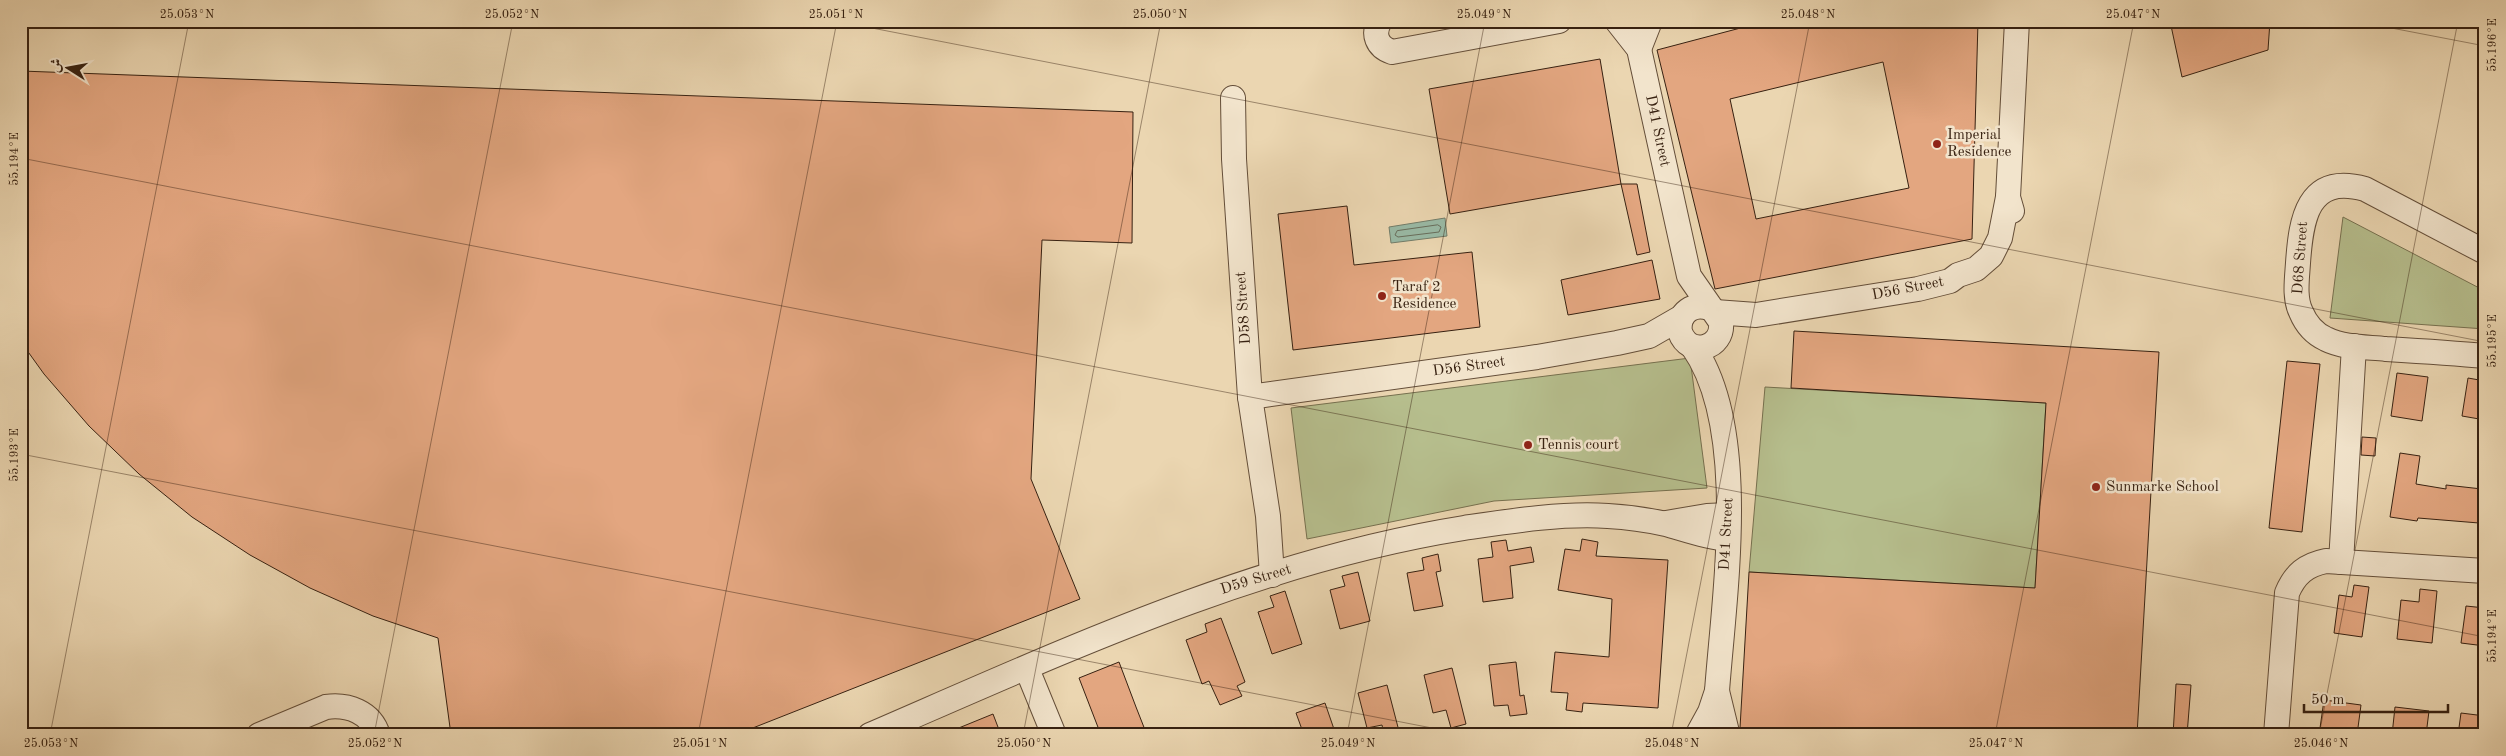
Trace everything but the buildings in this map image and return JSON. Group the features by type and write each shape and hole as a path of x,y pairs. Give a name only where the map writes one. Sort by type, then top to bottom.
{"street":[{"path":"1380,21 1376,29 1378,42 1386,50 1392,52 1558,21"},
{"name":"D41 Street","path":"1617,21 1639,49 1690,276 1707,331 1712,378 1726,453 1728,539 1717,691 1710,712 1697,734"},
{"path":"1639,49 1650,21"},
{"name":"D56 Street","path":"1250,397 1537,357 1649,336 1697,306 1707,331 1756,315 1918,289 1950,281 1958,275 1976,269 1991,256 2000,238 2008,196 2017,21"},
{"name":"D58 Street","path":"1233,98 1234,159 1250,397 1268,516 1283,571"},
{"name":"D68 Street","path":"2485,252 2365,189 2344,186 2324,192 2315,198 2304,216 2298,256 2297,298 2300,311 2316,333 2327,340 2354,346 2485,356"},
{"name":"D41 Street","path":"1683,315 1690,276"},
{"path":"1649,336 1707,331"},
{"path":"2341,562 2354,346"},
{"name":"D59 Street","path":"1665,524 1728,514"},
{"name":"D59 Street","path":"870,735 1154,615 1283,571 1396,540 1494,524 1608,516 1665,524 1702,536 1728,539"},
{"path":"2276,735 2287,593 2294,579 2306,567 2326,561 2485,571"},
{"path":"1027,668 1054,735"},
{"name":"D41 Street","path":"1717,691 1728,733"},
{"path":"258,735 326,707 347,706 365,715 378,735"},
{"path":"1697,734 1713,726 1728,733"}],"shaded area":[{"path":"2343,217 2485,291 2485,329 2330,318"},
{"path":"1690,358 1707,488 1494,501 1307,539 1291,408"},
{"path":"1765,387 2046,403 2035,588 1749,572"}],"water":[{"path":"1445,218 1447,236 1391,243 1389,227"}],"place":[{"name":"Imperial Residence","path":"1937,144"},
{"name":"Taraf 2 Residence","path":"1382,296"},
{"name":"Tennis court","path":"1528,445"},
{"name":"Sunmarke School","path":"2096,487"}]}
